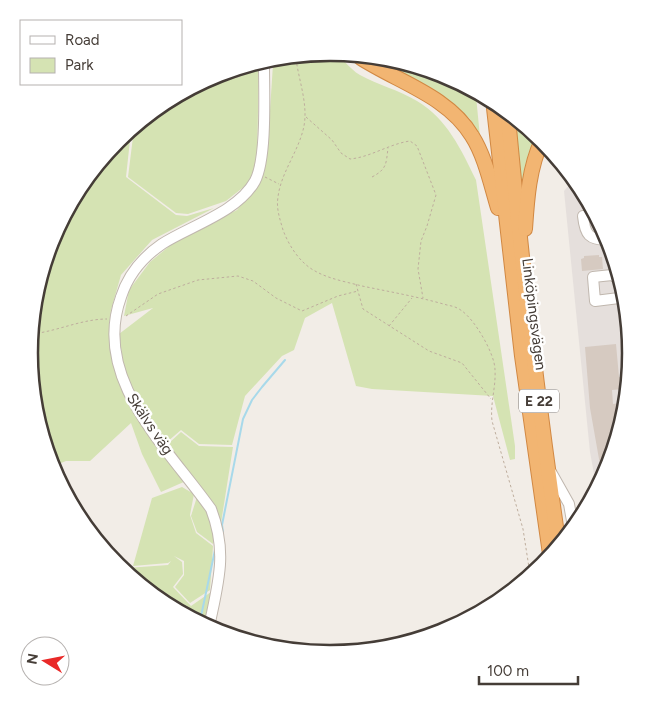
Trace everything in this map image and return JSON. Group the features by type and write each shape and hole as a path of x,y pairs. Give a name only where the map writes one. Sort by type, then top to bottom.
{"highway":[{"path":"368,63 381,72 420,91 459,118 473,137 485,166 508,242"},
{"name":"Linköpingsvägen","path":"494,112 508,242 549,546"},
{"name":"Linköpingsvägen","path":"508,122 522,260 557,536"},
{"path":"522,260 530,179 538,149"}],"street":[{"name":"Skälvs väg","path":"210,619 221,555 216,523 211,509 144,418 125,386 117,361 115,345 119,319 116,309 133,272 145,258 162,244 231,206 245,195 255,181 262,150 264,69"},
{"path":"583,216 586,233 599,240"},
{"path":"611,275 593,277 595,301 616,298"},
{"path":"547,467 569,504 571,516"}],"path":[{"path":"297,63 305,117 300,140 280,184 278,213 287,240 297,255 314,271 330,278 447,304 461,310 470,319 492,353 495,369 492,421 524,529 529,566"},
{"path":"305,117 332,140 341,153 350,159 360,158 401,142 410,141 416,146 436,195 421,241 418,269 423,299"},
{"path":"372,177 380,173 386,166 388,147"},
{"path":"257,174 280,184"},
{"path":"38,333 90,321 119,319 158,294 198,280 225,276 238,276 252,281 276,298 302,311 338,296 358,291"},
{"path":"356,284 363,309 430,351 462,363 492,400"},
{"path":"389,326 413,297"}],"shaded area":[{"path":"568,186 582,207 599,241 612,277 619,315 622,353 619,391 612,429 594,475 590,452 564,191"}],"green space":[{"path":"344,62 360,75 410,97 428,108 445,126 465,157 476,180 515,446 515,459 510,460 493,396 372,389 356,386 332,303 305,318 294,350 282,356 245,396 232,445 199,444 181,430 167,442 142,410 124,368 119,334 153,308 124,316 129,290 150,262 178,239 237,210 262,178 267,156 273,67 291,63"},
{"path":"395,69 423,76 476,100 480,137 470,119 452,103 391,70"},
{"path":"259,70 257,159 250,182 226,201 188,214 176,213 128,177 133,137 137,133 167,110 200,91 236,76"},
{"path":"515,128 535,146 521,195"},
{"path":"130,140 126,177 176,215 187,216 214,208 152,240 121,275 111,310 109,328 119,379 186,481 161,492 142,454 131,423 90,461 66,461 59,464 48,431 38,372 38,334 43,296 47,276 60,241 77,207 98,175"},
{"path":"181,432 199,446 233,447 221,523 213,544 197,532 191,516 200,487 168,444"},
{"path":"182,487 194,494 190,515 196,533 213,546 210,590 190,603 175,587 184,575 184,561 174,556 182,562 183,574 173,587 191,606 211,592 205,617 167,596 132,568 168,565 171,561 168,563 133,566 152,498"}],"building":[{"path":"599,255 599,257 602,257 603,269 582,271 581,259 584,256"},
{"path":"616,344 619,377 620,377 619,389 612,390 613,404 617,403 616,410 612,429 600,463 590,408 585,347"}],"waterway":[{"path":"223,532 222,525 243,419 252,400 285,360"},
{"path":"201,616 215,550"}]}
